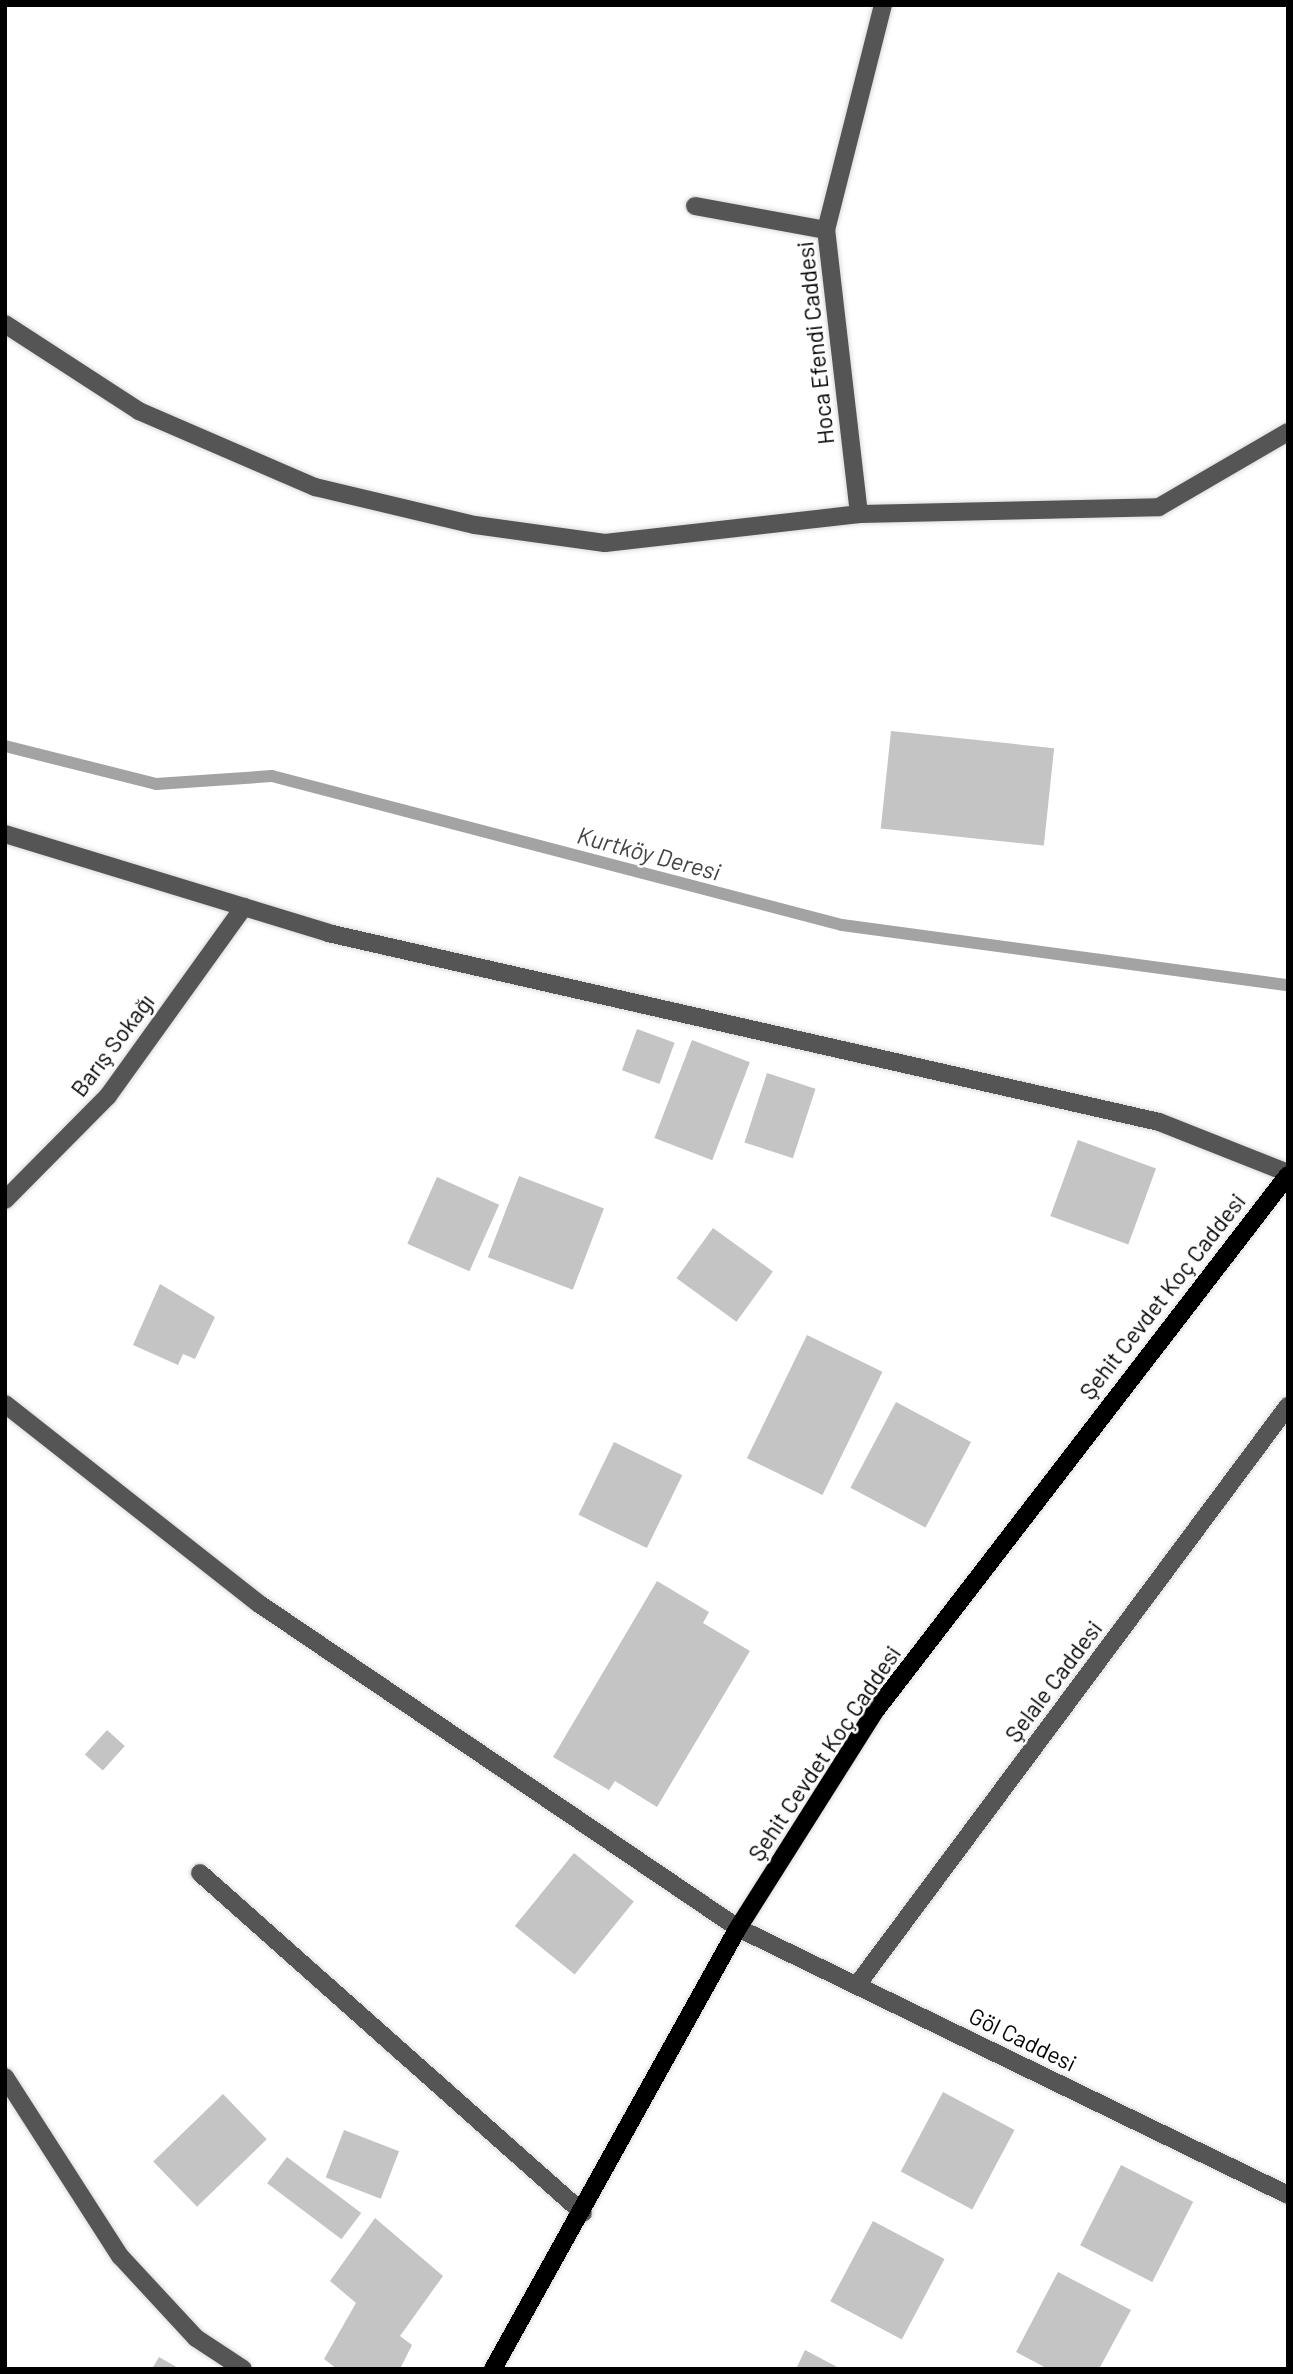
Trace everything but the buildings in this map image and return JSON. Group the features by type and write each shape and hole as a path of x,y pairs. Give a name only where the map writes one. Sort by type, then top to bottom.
{"main road":[{"name":"Şehit Cevdet Koç Caddesi","path":"493,2369 583,2213 738,1927 876,1710 1288,1174"}],"street":[{"name":"Hoca Efendi Caddesi","path":"859,514 826,230 883,5"},
{"path":"695,206 826,230"},
{"path":"5,324 139,411 315,487 475,525 605,543 859,514 1159,507 1288,432"},
{"path":"5,834 328,933 1159,1122 1288,1174"},
{"name":"Barış Sokağı","path":"5,1200 108,1096 244,907"},
{"name":"Göl Caddesi","path":"5,1404 258,1603 738,1927 1288,2195"},
{"name":"Şelale Caddesi","path":"857,1985 1288,1406"},
{"path":"200,1873 583,2213"},
{"path":"5,2077 120,2256 196,2338 243,2369"}],"waterway":[{"name":"Kurtköy Deresi","path":"5,746 156,784 272,776 842,925 1288,985"}]}
